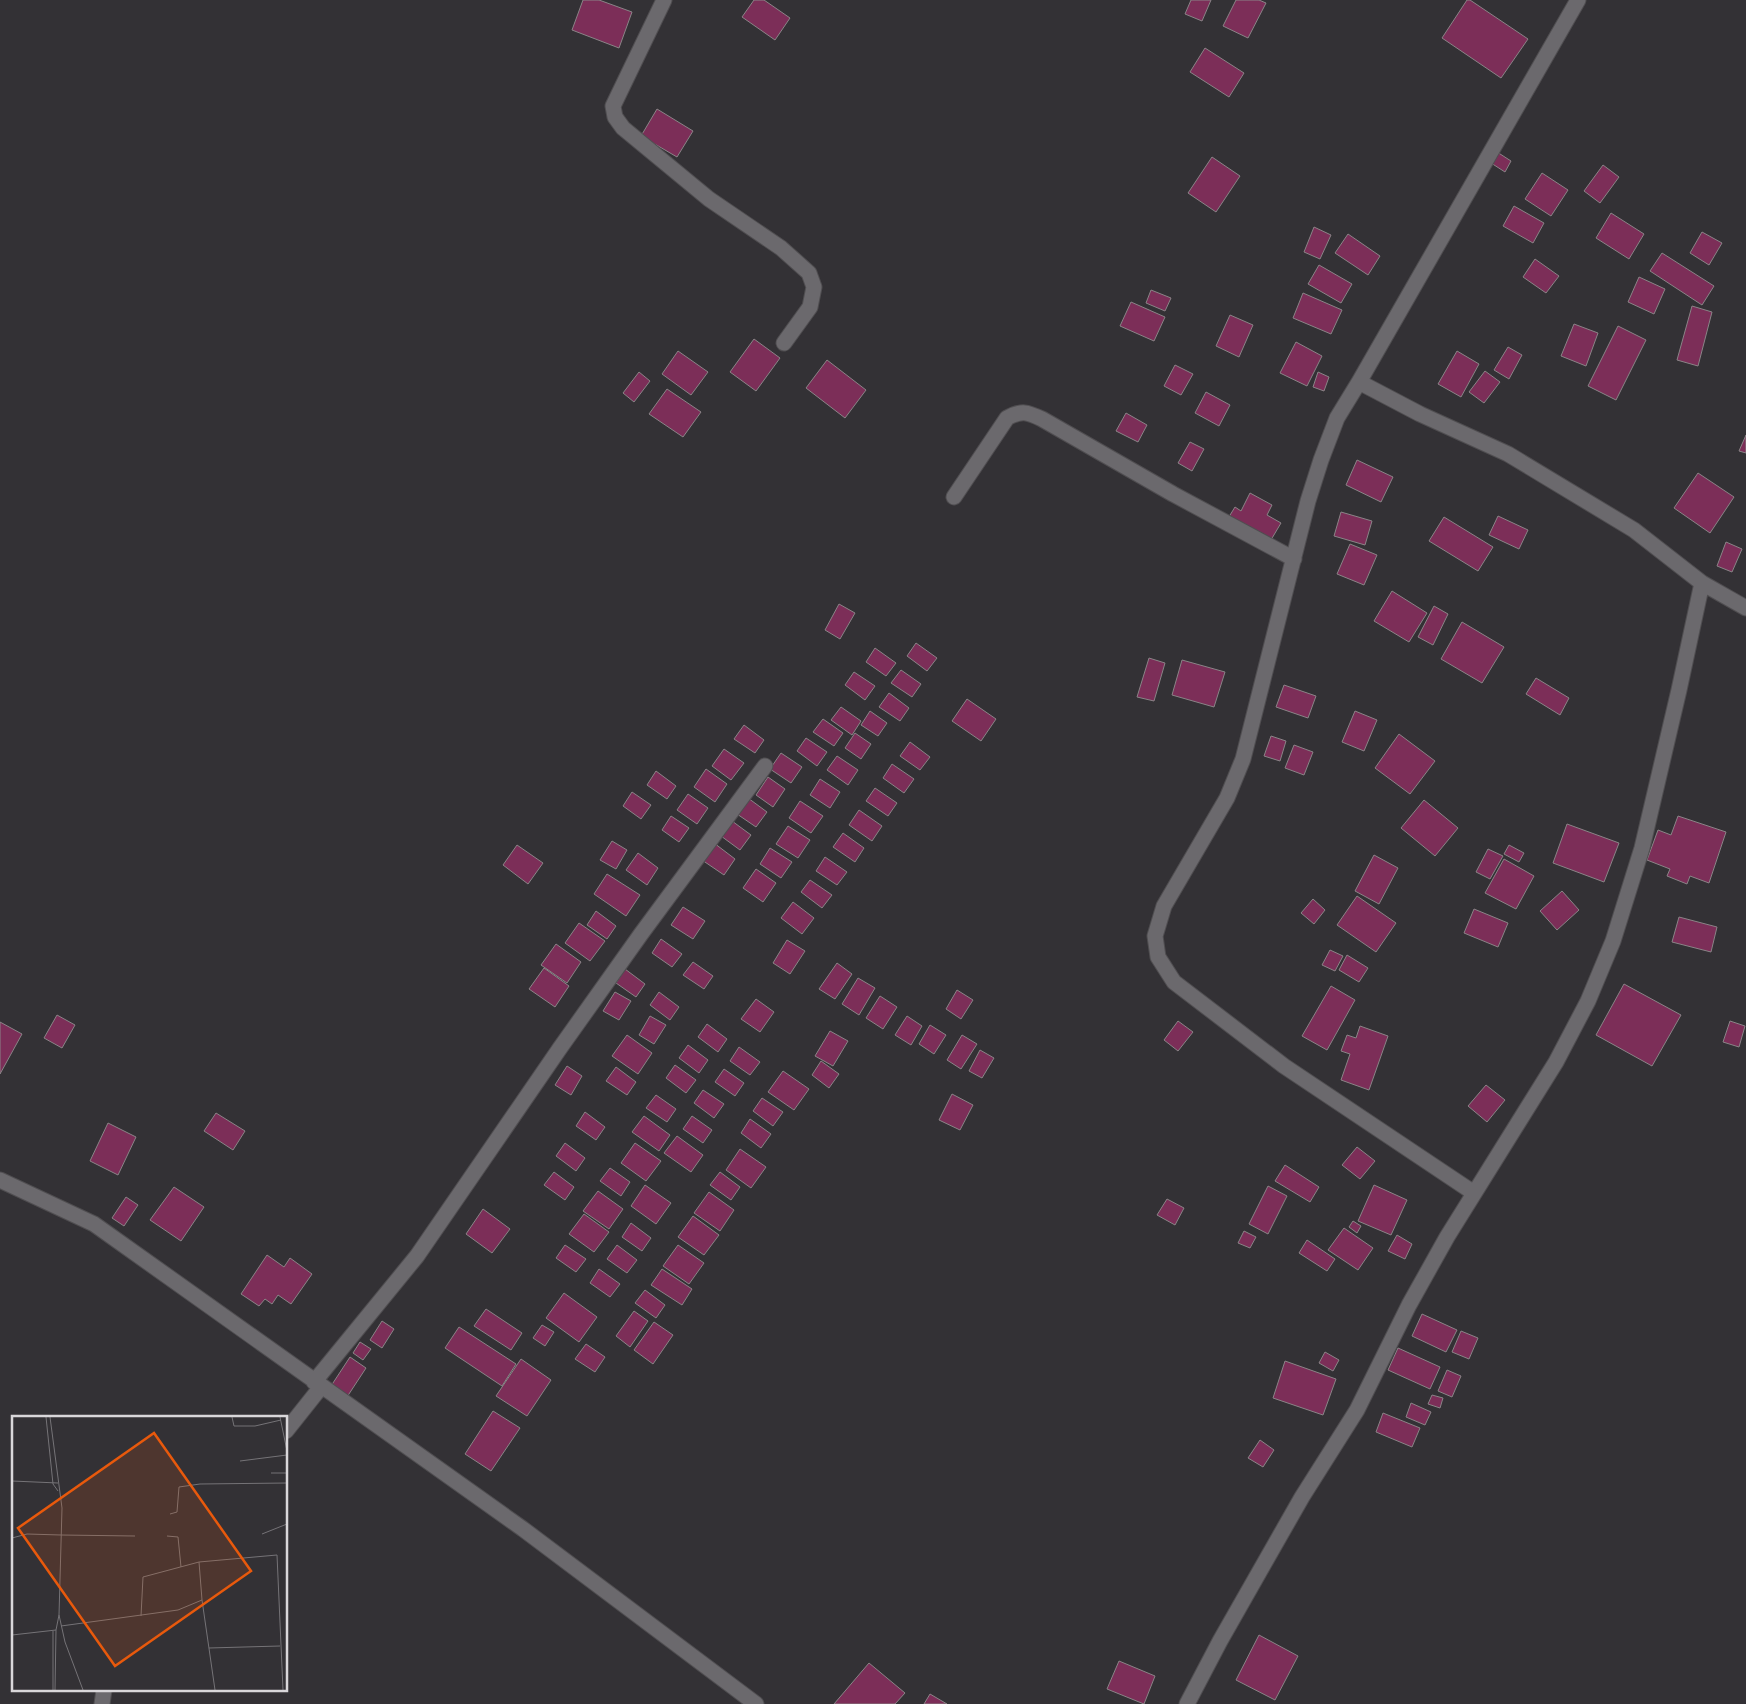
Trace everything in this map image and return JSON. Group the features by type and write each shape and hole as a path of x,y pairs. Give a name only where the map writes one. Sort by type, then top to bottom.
{"street":[{"path":"664,0 613,106 614,117 623,128 710,199 781,248 809,273 814,287 810,307 784,343"},
{"path":"1474,1194 1284,1066 1174,982 1158,957 1154,936 1164,906 1227,798 1243,759 1308,501 1337,418 1578,0"},
{"path":"1359,382 1420,414 1508,454 1634,530 1702,583 1746,608"},
{"path":"954,497 1007,418 1017,412 1028,413 1042,419 1181,499 1294,559"},
{"path":"1188,1704 1220,1641 1302,1497 1357,1410 1409,1305 1447,1238 1556,1062 1588,1001 1613,941 1642,848 1702,583"},
{"path":"288,1429 317,1384 417,1256 586,1010 765,766"},
{"path":"0,1180 94,1224 523,1530 756,1704"}],"building":[{"path":"583,0 599,0 632,12 619,48 572,30"},
{"path":"754,0 764,0 790,18 775,40 742,17"},
{"path":"1191,0 1211,0 1202,21 1185,14"},
{"path":"1236,0 1259,0 1266,3 1248,38 1223,26"},
{"path":"1467,0 1470,0 1528,39 1501,78 1442,38"},
{"path":"1205,48 1244,73 1229,97 1190,72"},
{"path":"657,109 693,131 677,157 641,136"},
{"path":"1497,152 1511,161 1505,172 1491,163"},
{"path":"1212,157 1240,176 1216,212 1188,193"},
{"path":"1603,165 1619,177 1600,203 1584,191"},
{"path":"1542,173 1568,190 1551,216 1525,199"},
{"path":"1514,206 1544,223 1533,243 1503,226"},
{"path":"1611,213 1644,234 1629,259 1596,238"},
{"path":"1314,227 1331,235 1320,259 1304,252"},
{"path":"1702,232 1722,243 1709,265 1690,253"},
{"path":"1348,234 1380,256 1368,275 1335,253"},
{"path":"1662,253 1714,286 1702,305 1650,271"},
{"path":"1535,259 1559,276 1546,293 1523,277"},
{"path":"1319,265 1352,284 1341,303 1308,284"},
{"path":"1639,277 1665,289 1654,314 1628,302"},
{"path":"1151,290 1171,298 1165,311 1146,303"},
{"path":"1303,293 1342,310 1331,334 1293,318"},
{"path":"1131,302 1165,317 1154,341 1120,326"},
{"path":"1692,306 1712,312 1698,366 1677,360"},
{"path":"1230,315 1253,325 1239,357 1216,346"},
{"path":"1574,324 1598,333 1586,366 1561,356"},
{"path":"1618,326 1646,340 1616,400 1588,386"},
{"path":"754,339 780,358 756,391 730,372"},
{"path":"1296,342 1322,356 1307,386 1280,373"},
{"path":"1508,347 1522,355 1509,379 1494,370"},
{"path":"678,351 708,372 691,395 662,374"},
{"path":"1457,351 1479,364 1461,397 1438,384"},
{"path":"827,360 866,390 845,418 806,388"},
{"path":"1175,365 1193,374 1181,395 1164,386"},
{"path":"1485,371 1500,382 1484,403 1469,392"},
{"path":"639,372 650,381 634,402 623,393"},
{"path":"1318,372 1329,377 1324,391 1313,387"},
{"path":"667,389 701,412 683,437 649,414"},
{"path":"1206,392 1230,405 1219,426 1195,413"},
{"path":"1126,413 1147,425 1138,442 1116,431"},
{"path":"1746,435 1746,453 1739,451"},
{"path":"1190,442 1204,449 1192,471 1178,463"},
{"path":"1357,460 1393,477 1381,502 1346,485"},
{"path":"1698,473 1734,497 1710,533 1674,508"},
{"path":"1250,493 1272,505 1267,515 1281,523 1268,545 1227,520 1235,507 1241,511"},
{"path":"1341,512 1372,521 1365,545 1334,536"},
{"path":"1498,516 1528,530 1519,549 1489,535"},
{"path":"1444,517 1493,547 1478,571 1429,541"},
{"path":"1726,542 1742,549 1732,572 1717,566"},
{"path":"1350,544 1377,555 1364,585 1337,574"},
{"path":"1392,591 1427,613 1409,642 1374,621"},
{"path":"839,604 855,613 840,639 825,630"},
{"path":"1434,606 1448,614 1433,645 1418,637"},
{"path":"1462,622 1504,647 1482,683 1441,659"},
{"path":"916,643 937,658 927,671 907,656"},
{"path":"875,648 896,663 886,676 866,662"},
{"path":"1149,658 1165,663 1154,701 1137,697"},
{"path":"1182,660 1225,672 1214,707 1172,695"},
{"path":"901,670 921,684 912,697 891,683"},
{"path":"854,672 875,686 865,700 845,685"},
{"path":"1536,678 1569,698 1560,715 1526,694"},
{"path":"1284,685 1316,696 1308,718 1276,707"},
{"path":"889,693 909,708 900,721 879,707"},
{"path":"967,699 996,719 981,741 952,721"},
{"path":"841,707 861,721 852,735 831,720"},
{"path":"870,711 887,723 878,736 861,725"},
{"path":"1355,711 1377,720 1364,751 1342,742"},
{"path":"823,719 843,733 834,746 813,732"},
{"path":"744,725 764,740 755,753 734,739"},
{"path":"855,733 871,744 861,759 845,748"},
{"path":"1399,734 1435,761 1410,794 1375,768"},
{"path":"1271,736 1286,741 1280,761 1264,756"},
{"path":"806,738 827,752 817,766 797,751"},
{"path":"910,742 930,757 920,770 900,756"},
{"path":"1294,745 1313,752 1304,775 1285,768"},
{"path":"724,749 744,763 731,780 712,766"},
{"path":"781,753 802,767 791,783 770,769"},
{"path":"837,756 858,770 848,785 827,770"},
{"path":"892,764 914,779 904,793 883,778"},
{"path":"706,769 727,784 715,802 694,787"},
{"path":"656,771 676,786 667,799 647,785"},
{"path":"768,777 785,789 773,807 756,795"},
{"path":"820,779 840,792 830,808 810,795"},
{"path":"875,788 897,803 888,816 866,801"},
{"path":"632,792 651,805 641,819 623,806"},
{"path":"688,794 708,808 697,824 677,810"},
{"path":"748,798 767,812 756,827 737,814"},
{"path":"1424,800 1458,828 1435,856 1401,828"},
{"path":"800,801 823,816 811,833 789,818"},
{"path":"859,810 882,826 872,841 849,825"},
{"path":"671,816 689,828 679,842 662,830"},
{"path":"1678,816 1726,832 1709,883 1690,876 1687,884 1667,876 1670,869 1647,860 1658,830 1671,835"},
{"path":"732,821 751,835 740,850 721,836"},
{"path":"1567,824 1619,843 1604,882 1553,863"},
{"path":"788,826 810,840 798,858 776,844"},
{"path":"843,833 864,848 855,862 833,847"},
{"path":"612,841 627,850 616,869 600,860"},
{"path":"714,843 735,859 724,875 702,860"},
{"path":"517,845 543,863 528,884 503,865"},
{"path":"1509,845 1524,853 1519,862 1504,854"},
{"path":"770,848 792,862 781,878 760,864"},
{"path":"1488,849 1503,856 1490,879 1476,872"},
{"path":"638,853 658,868 647,885 626,870"},
{"path":"1374,855 1398,868 1379,904 1355,891"},
{"path":"825,857 847,872 837,885 816,871"},
{"path":"1504,859 1534,876 1516,909 1485,893"},
{"path":"756,869 776,883 763,902 743,888"},
{"path":"607,874 640,895 626,916 594,894"},
{"path":"810,880 832,895 822,908 801,892"},
{"path":"1562,891 1579,910 1557,930 1540,911"},
{"path":"1357,896 1396,923 1376,952 1337,925"},
{"path":"1313,899 1325,910 1314,924 1301,913"},
{"path":"793,902 814,918 802,934 781,918"},
{"path":"683,907 705,921 693,939 671,925"},
{"path":"1474,909 1508,923 1498,947 1464,933"},
{"path":"596,911 616,926 607,939 587,925"},
{"path":"1679,917 1717,927 1711,952 1672,942"},
{"path":"579,923 605,941 590,961 565,943"},
{"path":"661,939 682,954 672,967 652,953"},
{"path":"787,940 805,951 790,974 773,963"},
{"path":"556,944 581,962 567,983 541,965"},
{"path":"1330,950 1343,956 1335,971 1322,965"},
{"path":"1347,955 1368,968 1359,982 1339,970"},
{"path":"693,962 713,976 704,989 683,975"},
{"path":"837,963 852,974 835,999 819,989"},
{"path":"544,968 569,986 555,1007 529,989"},
{"path":"625,969 645,984 636,997 616,983"},
{"path":"858,978 875,988 859,1015 842,1004"},
{"path":"1624,984 1681,1015 1652,1066 1596,1035"},
{"path":"1331,986 1355,1000 1327,1050 1302,1036"},
{"path":"957,990 973,1000 961,1019 946,1009"},
{"path":"615,992 631,1001 619,1020 603,1011"},
{"path":"659,992 679,1007 670,1020 650,1005"},
{"path":"880,996 897,1007 883,1029 866,1018"},
{"path":"756,999 774,1012 760,1032 741,1019"},
{"path":"57,1015 75,1025 62,1048 44,1038"},
{"path":"650,1016 666,1025 654,1044 639,1035"},
{"path":"907,1016 922,1026 911,1045 895,1035"},
{"path":"1178,1021 1193,1032 1178,1051 1164,1040"},
{"path":"1730,1021 1745,1026 1739,1047 1723,1042"},
{"path":"0,1022 22,1034 0,1074"},
{"path":"707,1024 727,1039 718,1052 698,1037"},
{"path":"930,1025 946,1035 934,1054 919,1044"},
{"path":"1360,1026 1388,1036 1369,1090 1341,1080 1350,1054 1341,1051 1347,1035 1356,1038"},
{"path":"830,1031 848,1041 833,1066 815,1056"},
{"path":"627,1035 652,1053 638,1074 612,1056"},
{"path":"962,1035 977,1044 961,1069 947,1060"},
{"path":"688,1045 708,1060 699,1073 679,1058"},
{"path":"739,1047 760,1062 750,1075 730,1061"},
{"path":"980,1050 994,1058 982,1078 969,1071"},
{"path":"821,1061 839,1074 829,1088 812,1075"},
{"path":"675,1065 696,1080 686,1093 666,1078"},
{"path":"567,1066 582,1076 571,1095 555,1085"},
{"path":"616,1067 636,1082 627,1095 606,1081"},
{"path":"724,1069 744,1083 735,1096 715,1082"},
{"path":"783,1071 809,1089 794,1110 768,1092"},
{"path":"1486,1085 1505,1100 1487,1122 1468,1106"},
{"path":"703,1090 724,1104 714,1118 694,1103"},
{"path":"952,1094 973,1105 960,1130 939,1120"},
{"path":"656,1095 676,1109 667,1122 646,1108"},
{"path":"762,1098 783,1112 773,1126 753,1111"},
{"path":"585,1112 605,1127 596,1140 576,1126"},
{"path":"216,1113 245,1131 233,1150 204,1131"},
{"path":"644,1116 670,1135 659,1151 632,1132"},
{"path":"692,1116 712,1130 703,1143 683,1129"},
{"path":"750,1119 771,1134 761,1148 741,1133"},
{"path":"108,1123 136,1137 118,1175 90,1161"},
{"path":"677,1136 703,1155 691,1172 664,1153"},
{"path":"565,1143 585,1158 576,1171 556,1156"},
{"path":"635,1143 661,1161 646,1181 621,1163"},
{"path":"1357,1147 1375,1161 1360,1179 1342,1165"},
{"path":"740,1149 766,1167 751,1188 726,1170"},
{"path":"1285,1165 1319,1187 1310,1202 1275,1181"},
{"path":"610,1168 630,1182 621,1196 600,1181"},
{"path":"554,1172 574,1187 565,1200 544,1185"},
{"path":"720,1172 740,1187 731,1200 710,1185"},
{"path":"645,1185 671,1203 656,1224 631,1206"},
{"path":"1374,1185 1407,1200 1391,1235 1358,1221"},
{"path":"1268,1186 1287,1196 1268,1234 1249,1224"},
{"path":"174,1187 204,1207 181,1241 150,1220"},
{"path":"598,1191 623,1209 609,1229 583,1211"},
{"path":"709,1192 734,1210 720,1231 694,1213"},
{"path":"126,1197 138,1205 124,1226 112,1218"},
{"path":"1167,1199 1184,1208 1175,1225 1157,1215"},
{"path":"483,1209 510,1229 492,1253 466,1234"},
{"path":"584,1214 609,1232 594,1252 569,1234"},
{"path":"693,1216 719,1235 704,1255 678,1237"},
{"path":"1353,1221 1361,1226 1357,1233 1349,1227"},
{"path":"631,1223 651,1238 642,1251 622,1237"},
{"path":"1344,1228 1373,1248 1358,1270 1328,1250"},
{"path":"1244,1231 1256,1237 1250,1248 1238,1243"},
{"path":"1397,1235 1412,1244 1405,1259 1388,1251"},
{"path":"1307,1240 1335,1259 1327,1271 1299,1253"},
{"path":"565,1245 586,1259 576,1272 556,1258"},
{"path":"617,1245 637,1260 627,1273 607,1259"},
{"path":"678,1245 704,1263 689,1284 663,1266"},
{"path":"267,1255 284,1267 290,1258 312,1274 291,1304 278,1295 272,1304 265,1299 259,1306 241,1294"},
{"path":"599,1269 620,1284 610,1297 590,1283"},
{"path":"662,1269 692,1289 682,1305 651,1285"},
{"path":"645,1290 665,1305 656,1318 635,1303"},
{"path":"564,1293 597,1317 579,1342 546,1318"},
{"path":"486,1309 522,1333 511,1350 474,1326"},
{"path":"634,1311 648,1321 630,1347 616,1336"},
{"path":"1422,1314 1457,1330 1446,1352 1412,1336"},
{"path":"382,1321 394,1329 382,1348 370,1340"},
{"path":"654,1322 673,1335 653,1364 634,1350"},
{"path":"542,1325 554,1332 545,1346 533,1338"},
{"path":"459,1327 516,1364 502,1386 445,1348"},
{"path":"1461,1331 1478,1338 1469,1359 1452,1352"},
{"path":"360,1342 371,1349 363,1360 353,1353"},
{"path":"586,1344 605,1357 595,1372 575,1359"},
{"path":"1398,1348 1440,1367 1430,1389 1388,1370"},
{"path":"1325,1352 1339,1360 1333,1371 1319,1363"},
{"path":"350,1357 366,1368 347,1397 331,1386"},
{"path":"521,1359 551,1380 527,1416 496,1396"},
{"path":"1285,1361 1336,1379 1323,1415 1273,1398"},
{"path":"1447,1370 1461,1376 1452,1397 1438,1391"},
{"path":"1432,1395 1443,1398 1440,1408 1428,1404"},
{"path":"1411,1403 1431,1412 1425,1425 1406,1417"},
{"path":"493,1411 520,1428 491,1471 465,1454"},
{"path":"1383,1413 1420,1428 1412,1447 1376,1432"},
{"path":"1260,1440 1274,1450 1263,1467 1248,1458"},
{"path":"1259,1635 1298,1656 1275,1700 1236,1680"},
{"path":"1119,1661 1155,1676 1144,1704 1107,1689"},
{"path":"869,1663 905,1693 895,1704 834,1704"},
{"path":"930,1694 947,1704 924,1704"}]}
